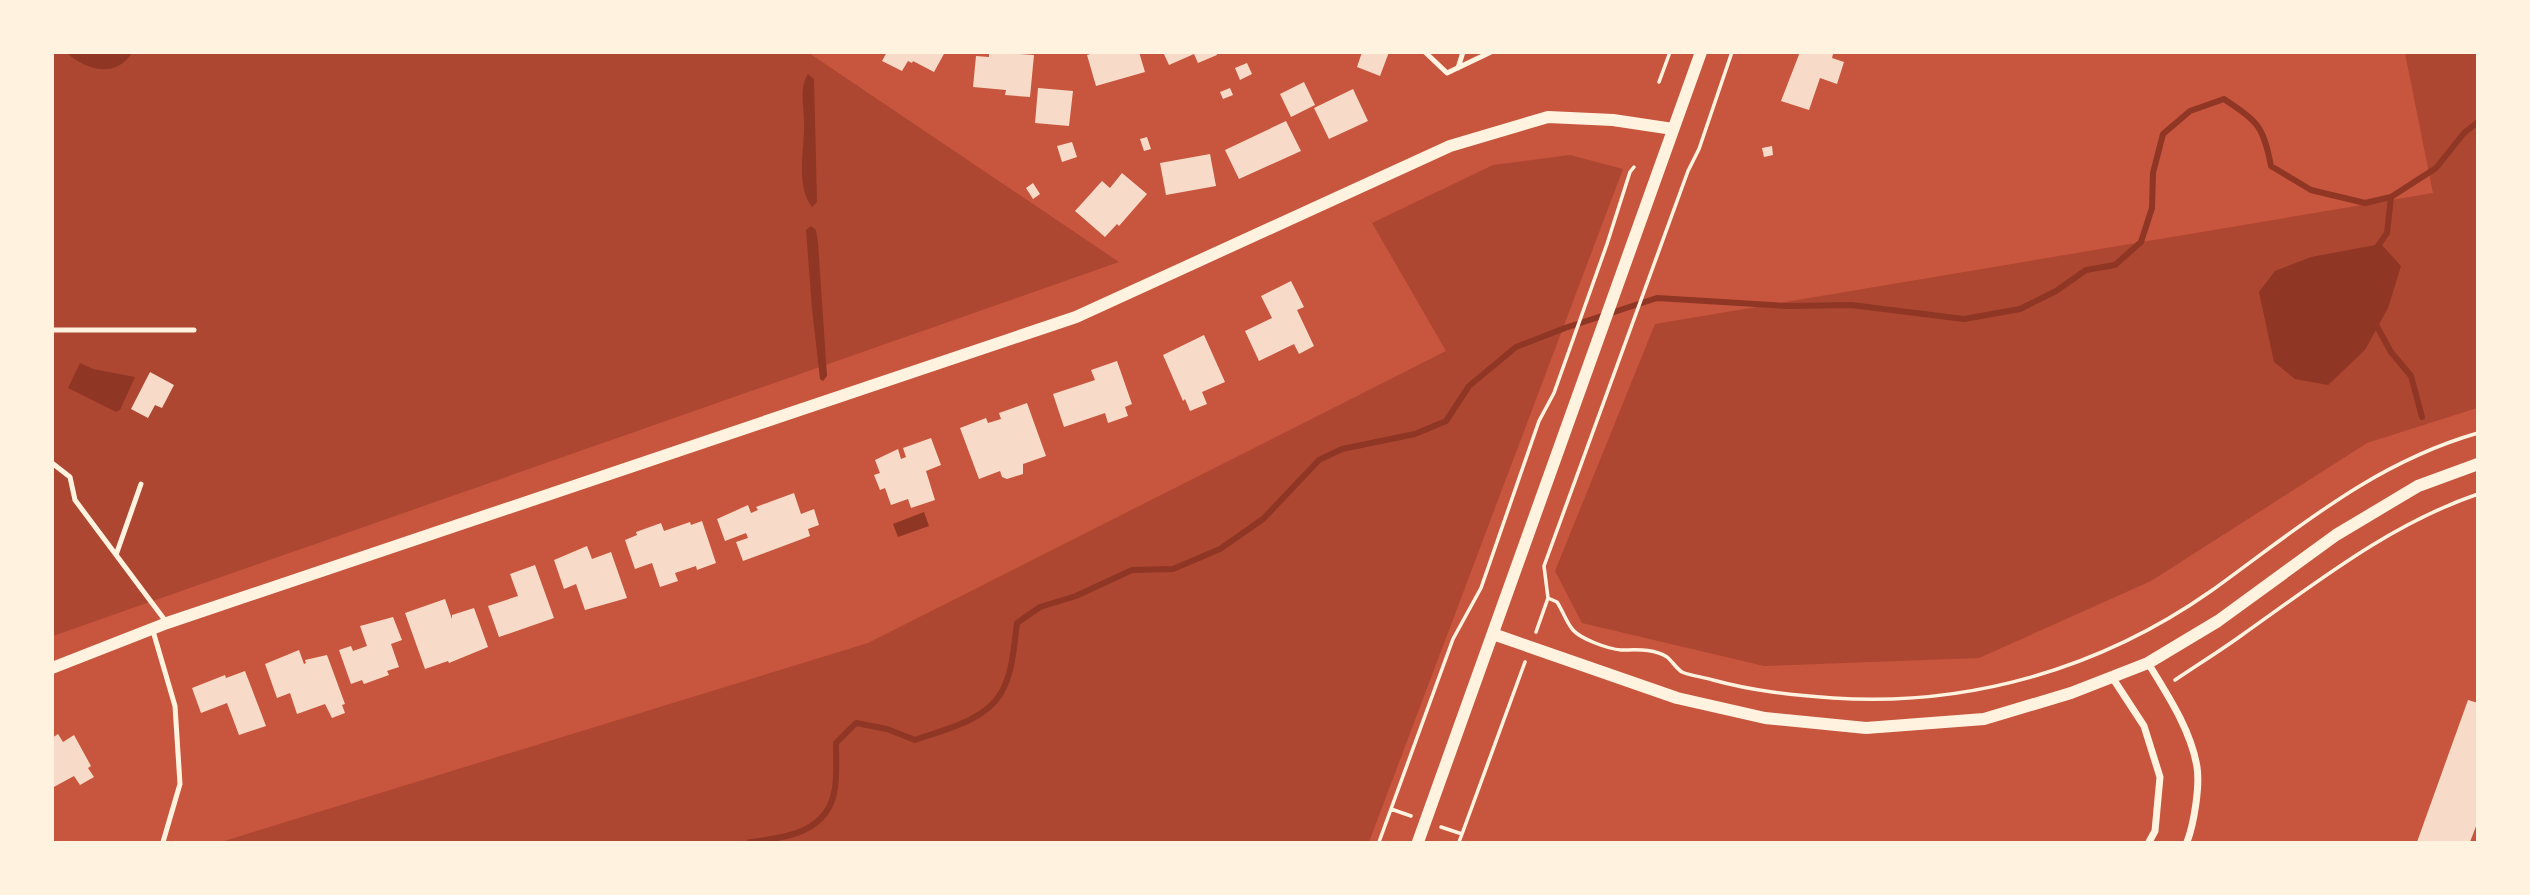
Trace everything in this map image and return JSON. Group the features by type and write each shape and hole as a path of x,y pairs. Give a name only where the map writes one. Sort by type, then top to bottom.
{"street":[{"path":"1418,842 1701,52"},
{"path":"52,668 152,628 1076,317 1450,146 1548,117 1613,120 1673,129"},
{"path":"1493,634 1677,698 1765,718 1866,728 1984,719 2071,693 2148,663 2218,621 2336,535 2418,486 2477,464"},
{"path":"2148,663 2180,717 2197,768 2194,824 2187,842"},
{"path":"2112,677 2144,726 2160,777 2155,831 2149,842"}],"lane":[{"path":"1425,52 1447,74 1491,52"},
{"path":"1458,68 1463,52"},
{"path":"52,330 194,330"},
{"path":"52,463 70,477 75,499 167,623"},
{"path":"116,555 141,484"},
{"path":"152,628 175,706 180,784 163,842"}],"path":[{"path":"1659,82 1670,52"},
{"path":"1546,605 1548,598 1544,566 1688,171 1699,149 1732,52"},
{"path":"1379,842 1453,639 1480,588 1539,421 1554,393 1634,166"},
{"path":"1548,598 1558,602 1570,627 1578,635 1617,650 1640,649 1665,656 1682,672 1751,690 1785,695 1901,700 1954,695 2020,681 2121,645 2208,592 2352,489 2454,440 2477,433"},
{"path":"2163,688 2353,556 2404,526 2477,494"},
{"path":"1459,842 1519,680"},
{"path":"1391,809 1407,815"},
{"path":"1447,829 1462,834"}],"shaded area":[{"path":"52,53 809,53 1119,262 53,636"},
{"path":"67,53 132,53 117,66 100,69 83,64"},
{"path":"2405,53 2477,53 2477,408 2367,443 2151,581 1979,658 1764,666 1582,623 1555,571 1655,324 2433,193"},
{"path":"808,74 814,79 817,202 812,207 802,178 803,91"},
{"path":"1570,155 1623,169 1369,842 221,842 868,643 1446,351 1372,223 1493,165"},
{"path":"811,226 816,230 818,243 827,376 823,381 820,379 812,309 806,230"},
{"path":"2381,244 2401,266 2388,308 2365,350 2328,385 2295,379 2274,362 2259,292 2275,271 2311,257"},
{"path":"80,363 93,369 135,377 120,410 116,412 68,388"},
{"path":"924,512 929,526 898,537 893,524"}],"building":[{"path":"887,52 945,52 934,72 913,61 908,61 902,71 882,61"},
{"path":"989,52 1034,55 1030,97 1005,95 1006,90 973,87 976,56 989,57"},
{"path":"1097,52 1139,52 1145,72 1096,86 1087,55"},
{"path":"1163,52 1216,52 1217,55 1198,63 1194,54 1169,65"},
{"path":"1362,52 1389,52 1380,76 1357,67"},
{"path":"1800,52 1829,52 1833,54 1832,58 1844,62 1837,84 1820,78 1809,110 1781,101"},
{"path":"1247,63 1252,74 1240,80 1235,68"},
{"path":"1304,82 1315,105 1291,117 1280,94"},
{"path":"1038,88 1073,91 1069,126 1035,123"},
{"path":"1230,88 1233,95 1223,99 1220,92"},
{"path":"1353,89 1368,121 1329,139 1314,108"},
{"path":"1286,121 1301,151 1239,179 1225,150"},
{"path":"1147,137 1151,149 1144,151 1140,139"},
{"path":"1072,142 1077,157 1062,162 1057,146"},
{"path":"1772,146 1773,155 1764,157 1762,148"},
{"path":"1210,154 1216,186 1166,195 1160,163"},
{"path":"1122,173 1147,194 1119,226 1117,224 1105,237 1075,211 1102,181 1110,188"},
{"path":"1033,183 1040,194 1033,199 1026,188"},
{"path":"1291,281 1304,307 1297,310 1314,346 1299,354 1294,344 1259,361 1245,331 1272,318 1261,296"},
{"path":"1204,335 1225,382 1202,392 1207,404 1190,411 1163,355"},
{"path":"1117,361 1132,404 1125,407 1128,416 1108,423 1105,413 1064,427 1053,394 1095,380 1091,370"},
{"path":"150,372 174,385 162,408 155,405 148,418 131,409"},
{"path":"1027,403 1046,456 1023,464 1023,474 1007,479 1002,477 1000,471 979,479 960,428 986,418 988,423 1001,419 999,413"},
{"path":"931,438 941,465 926,471 935,500 911,508 908,499 891,505 885,488 880,490 874,475 880,473 875,460 898,449 901,459 906,457 903,448"},
{"path":"794,493 801,514 814,509 819,525 808,529 810,536 743,561 736,542 748,538 746,533 725,541 717,519 748,505 751,513 758,510 756,507"},
{"path":"702,521 716,563 697,570 696,566 675,573 678,581 660,587 652,563 635,569 625,540 637,535 636,532 661,523 664,531"},
{"path":"587,546 592,559 611,552 627,598 585,610 576,584 564,589 554,560"},
{"path":"535,565 554,618 499,637 488,606 518,596 510,574"},
{"path":"445,599 452,619 452,615 474,608 488,647 449,663 448,661 425,669 405,613"},
{"path":"393,617 402,640 391,644 399,667 387,671 389,675 364,684 362,680 351,684 339,650 351,646 353,651 367,646 360,626"},
{"path":"299,650 304,664 305,660 327,655 345,704 342,705 345,713 332,718 325,704 297,714 290,693 277,698 265,664"},
{"path":"245,671 266,726 239,735 227,703 201,713 192,688 225,675 226,678"},
{"path":"2468,700 2478,703 2478,821 2470,842 2417,842"},
{"path":"58,734 63,742 74,735 94,777 80,785 74,776 52,788 52,738"}],"waterway":[{"path":"750,842 792,835 815,823 824,814 831,803 835,788 836,743 856,723 887,729 915,740 974,718 994,703 1005,685 1017,623 1040,607 1076,596 1132,570 1173,569 1220,549 1263,519 1319,460 1342,449 1415,434 1446,421 1469,386 1516,347 1657,298 1788,306 1851,305 1964,319 2020,309 2056,291 2086,270 2115,265 2141,242 2152,208 2153,173 2163,134 2190,111 2224,99 2252,119 2262,133 2271,166 2311,190 2365,203 2391,197 2436,168 2464,133 2478,122"},
{"path":"2375,250 2387,233 2391,197"},
{"path":"2375,323 2391,352 2411,376 2422,417"}]}
